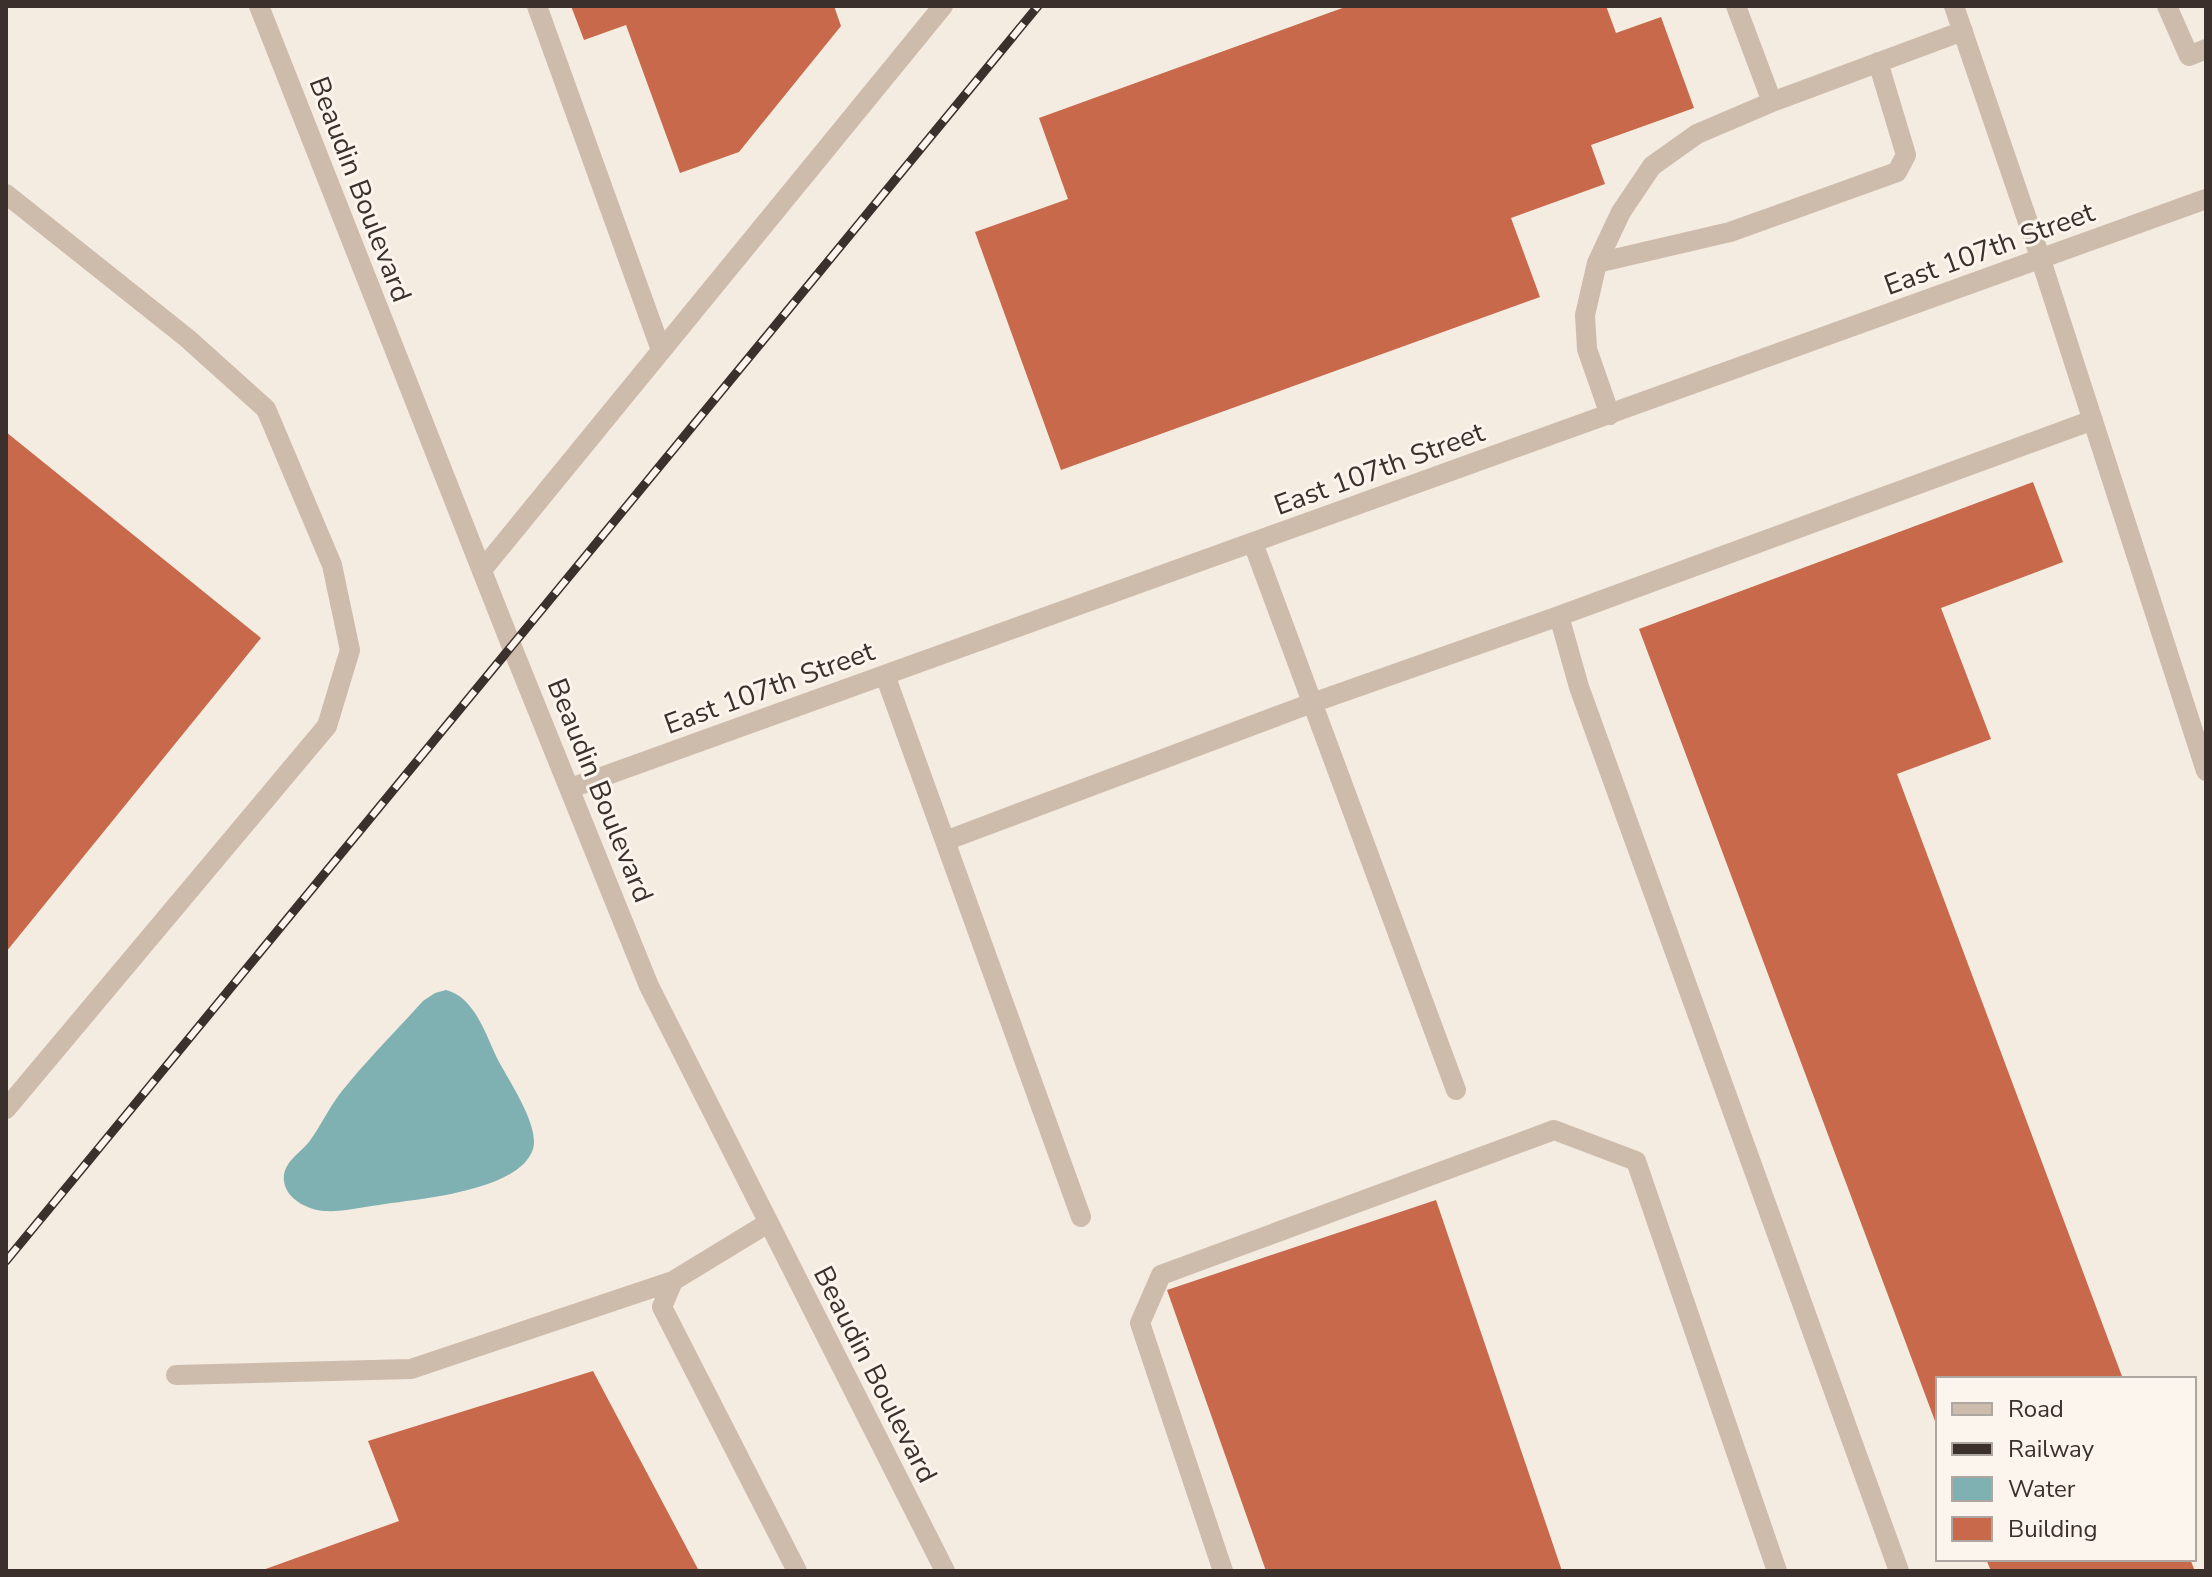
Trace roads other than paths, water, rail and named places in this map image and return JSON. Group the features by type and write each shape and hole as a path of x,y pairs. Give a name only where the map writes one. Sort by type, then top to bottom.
{"street":[{"name":"Beaudin Boulevard","path":"259,6 649,986 945,1571"},
{"path":"537,6 661,350"},
{"path":"482,570 943,6"},
{"path":"1736,6 1772,102"},
{"path":"1954,6 2041,260 2206,771"},
{"path":"2167,6 2189,56 2206,49"},
{"path":"1610,415 1587,349 1585,315 1597,263 1621,212 1652,166 1697,134 1772,102 1963,31"},
{"path":"1597,263 1730,232 1897,172 1906,155 1878,62"},
{"path":"6,194 187,338 266,409 332,565 350,650 327,726 6,1109"},
{"name":"East 107th Street","path":"571,788 2206,199"},
{"path":"945,841 1312,703 2093,420"},
{"path":"1253,543 1456,1090"},
{"path":"1559,616 1579,687 1899,1571"},
{"path":"885,675 1081,1217"},
{"path":"1223,1571 1140,1323 1161,1275 1554,1130 1636,1161 1777,1571"},
{"path":"176,1375 411,1369 673,1281 768,1223"},
{"path":"673,1281 662,1307 797,1571"}],"water":[{"path":"446,990 456,994 472,1009 528,1116 534,1139 533,1149 524,1164 488,1184 441,1196 332,1211 312,1208 293,1198 284,1181 288,1164 309,1142 337,1097 423,1001"}],"railway":[{"path":"6,1261 1038,6"}]}
